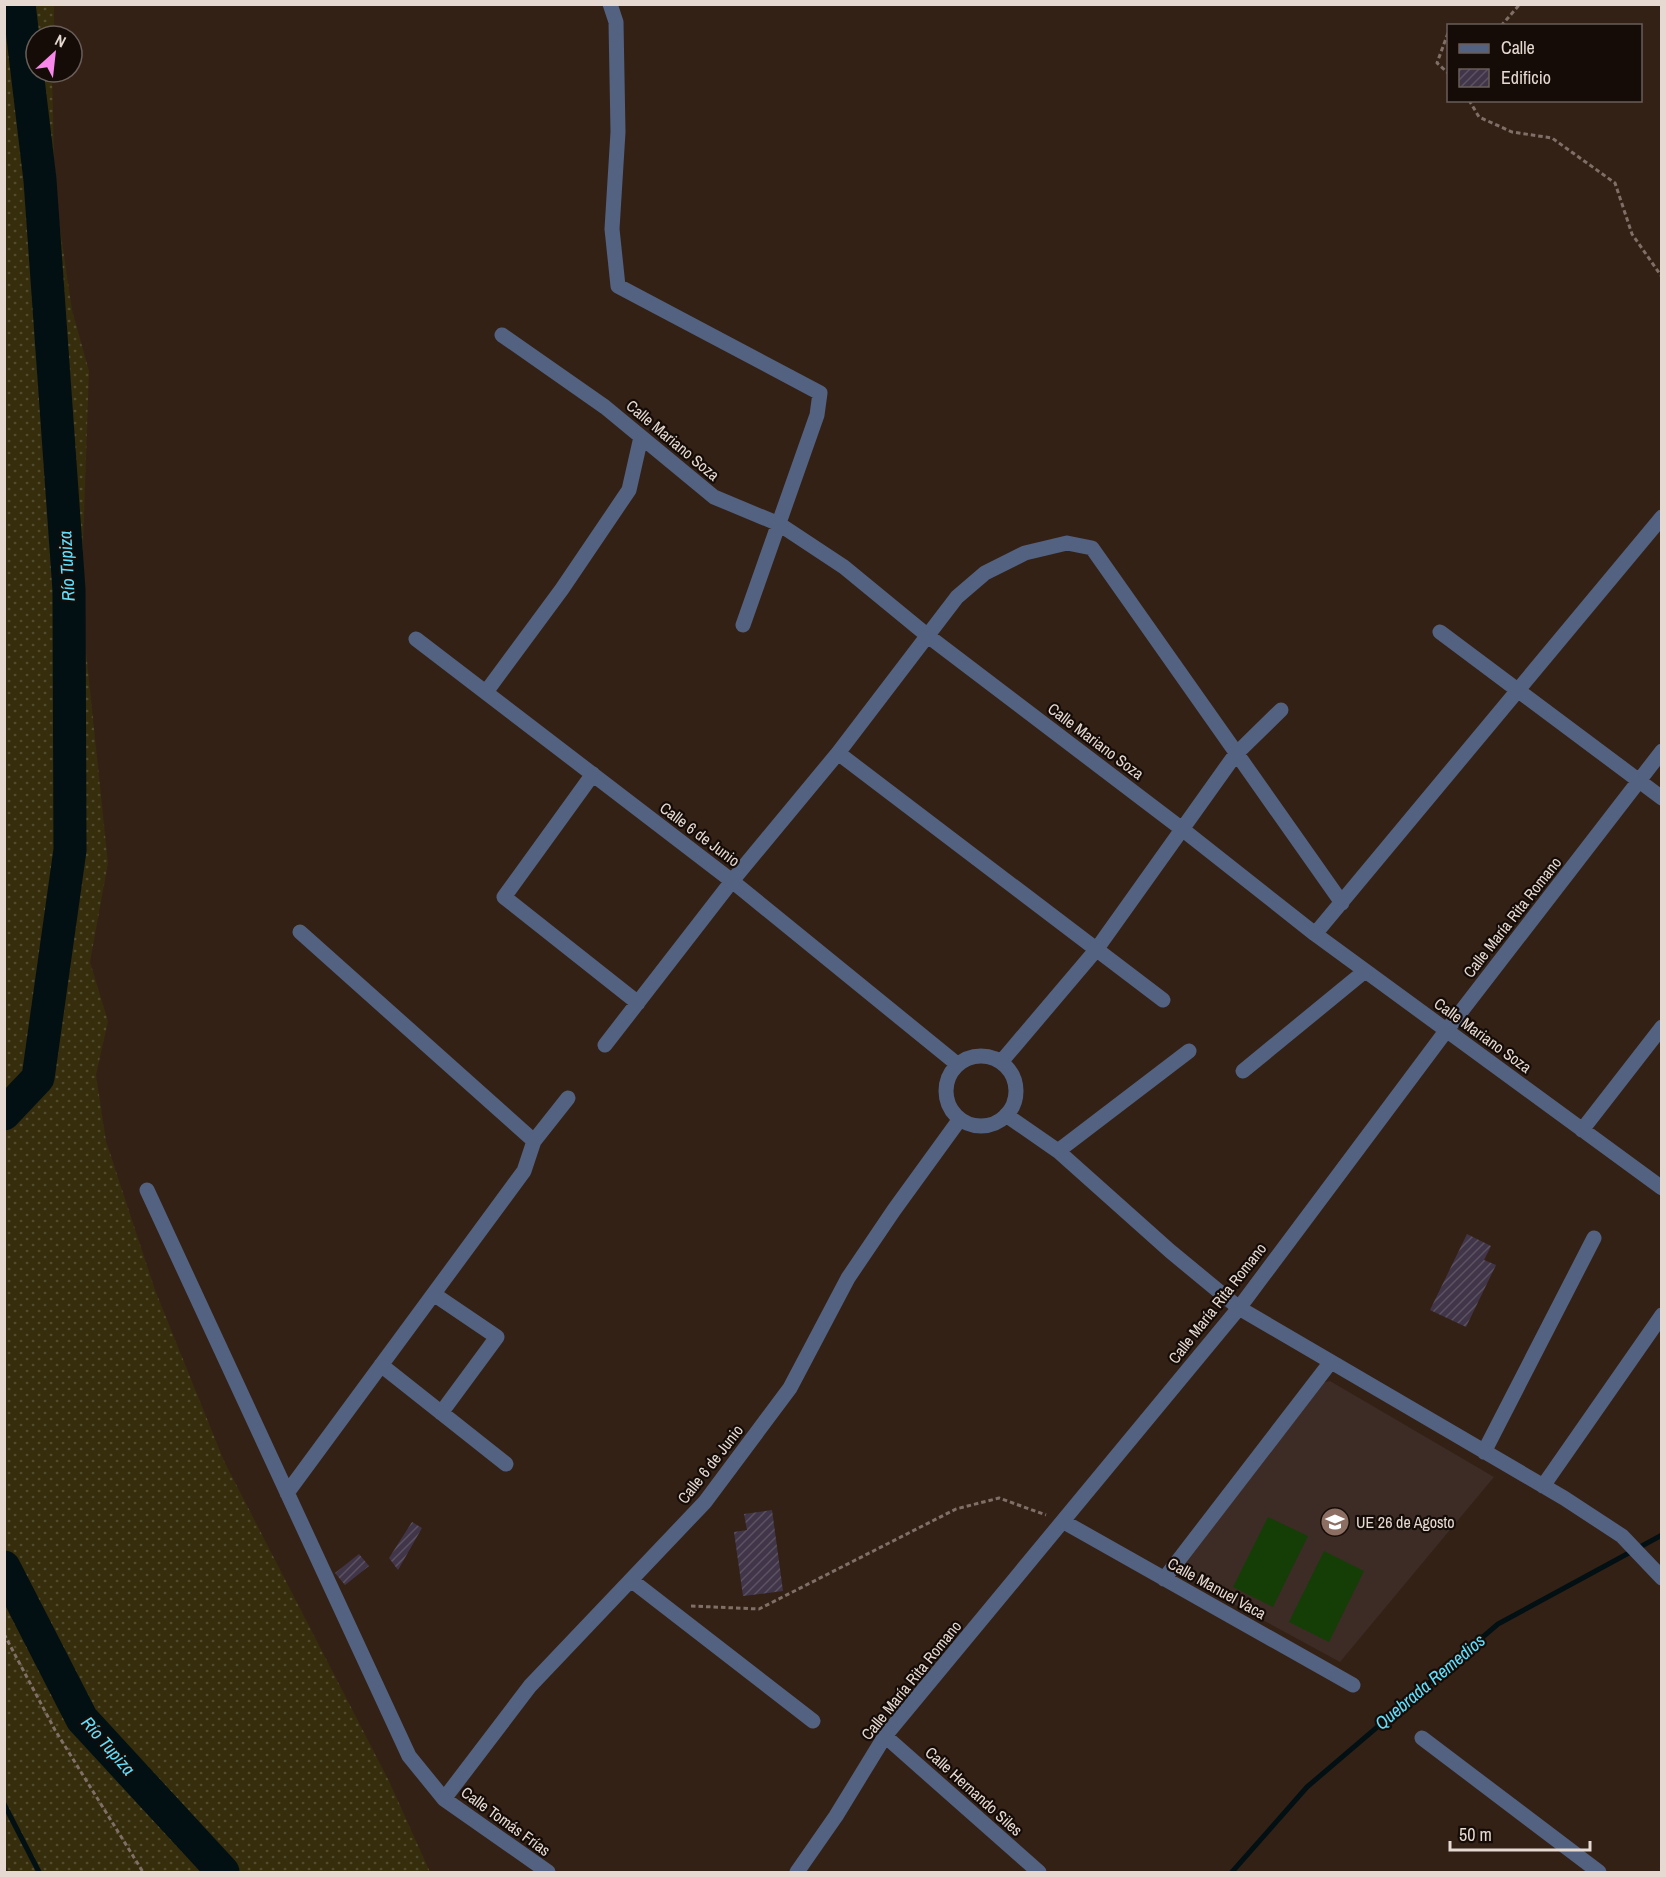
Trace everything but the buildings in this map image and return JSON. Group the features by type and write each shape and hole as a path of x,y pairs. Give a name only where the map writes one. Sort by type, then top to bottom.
{"street":[{"path":"610,4 616,22 618,132 612,229 618,286 820,393 817,416 743,625"},
{"name":"Calle Mariano Soza","path":"502,335 605,407 714,497 779,524 844,567 928,636 1182,828 1316,934 1662,1188"},
{"path":"486,692 562,589 629,490 641,437"},
{"path":"1316,934 1662,516"},
{"path":"605,1045 732,881 838,753 957,597 985,573 1025,553 1067,543 1092,548 1342,903"},
{"path":"1440,632 1662,798"},
{"name":"Calle 6 de Junio","path":"416,639 732,881 957,1064"},
{"path":"1001,1062 1096,950 1237,754 1281,710"},
{"name":"Calle María Rita Romano","path":"796,1872 836,1816 885,1736 1239,1308 1446,1030 1662,751"},
{"path":"838,753 1163,1000"},
{"path":"593,774 504,897 638,1003"},
{"path":"300,932 534,1142"},
{"path":"1243,1071 1365,971"},
{"path":"1582,1130 1662,1027"},
{"path":"1058,1151 1189,1051"},
{"path":"978,1055 1001,1062 1010,1071 1016,1094 1006,1115 989,1125 979,1126 960,1119 948,1103 945,1092 950,1072 957,1064 978,1055"},
{"path":"287,1494 524,1171 534,1142 568,1098"},
{"path":"1006,1115 1058,1151 1170,1251 1239,1308 1543,1486 1622,1536 1656,1573"},
{"name":"Calle 6 de Junio","path":"444,1799 530,1686 705,1502 790,1388 848,1278 960,1119"},
{"name":"Calle Tomás Frías","path":"147,1190 409,1756 444,1799 548,1872"},
{"path":"1484,1452 1594,1238"},
{"path":"435,1295 497,1338 441,1413"},
{"path":"1543,1486 1662,1315"},
{"path":"1164,1579 1330,1363"},
{"path":"381,1365 506,1464"},
{"name":"Calle Manuel Vaca","path":"1064,1522 1353,1684"},
{"path":"631,1580 813,1721"},
{"name":"Calle Hernando Siles","path":"885,1736 1039,1872"},
{"path":"1422,1738 1599,1872"}],"path":[{"path":"1503,24 1520,4"},
{"path":"1447,38 1437,63 1447,71"},
{"path":"1470,102 1479,117 1512,132 1552,138 1615,183 1632,234 1662,277"},
{"path":"663,1605 759,1609 956,1509 999,1498 1064,1522"},
{"path":"4,1634 55,1730 143,1872"}],"shaded area":[{"name":"UE 26 de Agosto","path":"1330,1381 1494,1477 1340,1662 1180,1575 1179,1567 1321,1383"}],"green space":[{"path":"1268,1517 1308,1536 1273,1607 1233,1587"},
{"path":"1324,1551 1364,1571 1329,1642 1289,1622"}],"sand":[{"path":"54,4 54,24 24,24 24,84 52,84 55,195 72,310 89,371 81,603 108,863 90,962 108,1021 96,1075 106,1141 155,1290 224,1461 389,1781 430,1872 9,1872 5,1866 4,5"}],"waterway":[{"name":"Río Tupiza","path":"4,1114 38,1078 70,850 69,590 40,180 19,4"},
{"name":"Quebrada Remedios","path":"1232,1872 1307,1787 1498,1624 1662,1535"},
{"name":"Río Tupiza","path":"4,1567 82,1719 223,1872"},
{"path":"4,1804 39,1872"}],"place":[{"name":"UE 26 de Agosto","path":"1335,1522"}]}
